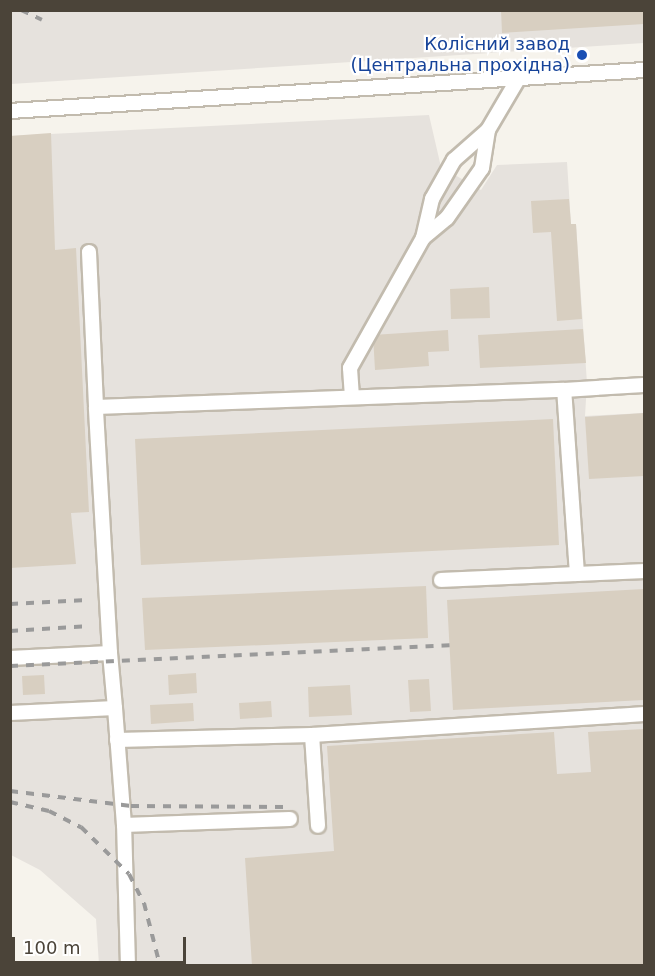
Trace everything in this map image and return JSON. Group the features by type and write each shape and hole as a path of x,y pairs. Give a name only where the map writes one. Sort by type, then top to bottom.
{"street":[{"path":"10,111 645,70"},
{"path":"352,397 350,368 423,238 432,199 454,160 488,130 518,79"},
{"path":"423,238 447,218 482,168 488,130"},
{"path":"89,252 110,653 124,825 128,966"},
{"path":"96,406 564,390 645,385"},
{"path":"564,390 577,574"},
{"path":"441,580 645,571"},
{"path":"10,658 110,653"},
{"path":"10,713 115,708"},
{"path":"117,740 312,735 645,714"},
{"path":"312,735 318,826"},
{"path":"124,825 290,819"}],"shaded area":[{"path":"11,11 644,11 644,43 11,84"},
{"path":"429,115 441,167 481,190 497,165 567,162 571,224 576,224 587,383 585,416 644,413 644,965 99,965 96,919 40,870 11,855 10,136"}],"building":[{"path":"501,10 644,10 644,24 502,33"},
{"path":"51,133 55,250 76,248 89,512 71,513 76,564 10,568 10,136"},
{"path":"569,199 571,224 576,224 582,319 557,321 551,232 533,233 531,201"},
{"path":"489,287 490,318 451,319 450,289"},
{"path":"583,329 586,363 480,368 478,335"},
{"path":"448,330 449,351 428,352 429,366 375,370 373,335"},
{"path":"644,413 644,476 589,479 585,417"},
{"path":"553,419 559,545 141,565 135,439"},
{"path":"426,586 428,638 145,650 142,598"},
{"path":"644,589 644,700 453,710 447,600"},
{"path":"196,673 197,693 169,695 168,675"},
{"path":"44,675 45,694 23,695 22,676"},
{"path":"429,679 431,711 410,712 408,680"},
{"path":"350,685 352,715 309,717 308,687"},
{"path":"271,701 272,717 240,719 239,703"},
{"path":"193,703 194,721 151,724 150,705"},
{"path":"644,729 644,966 252,966 245,858 334,851 327,746 554,732 557,774 591,772 588,732"}],"railway":[{"path":"21,10 42,20"},
{"path":"10,604 87,600"},
{"path":"10,631 90,626"},
{"path":"10,666 449,645"},
{"path":"10,791 131,806 285,807"},
{"path":"10,802 49,811 81,827 129,874 144,903 160,966"}],"place":[{"name":"Колісний завод (Центральна прохідна)","path":"582,55"}]}
